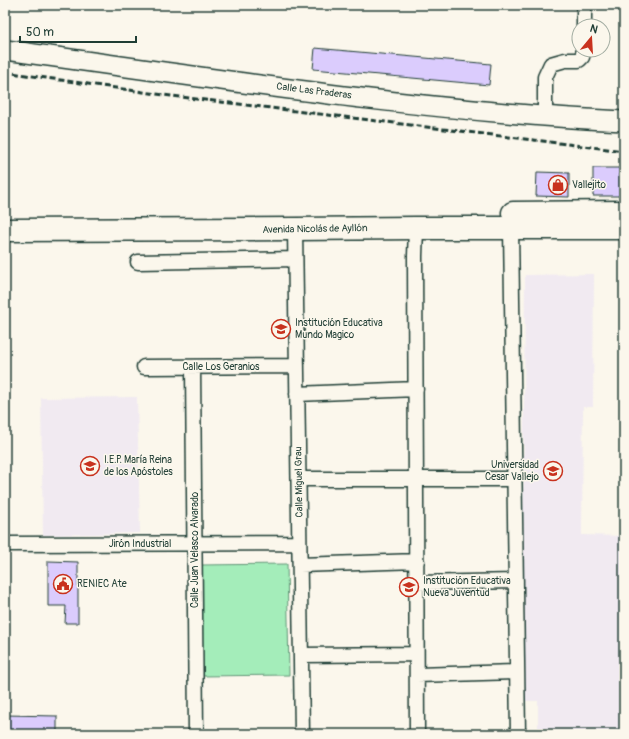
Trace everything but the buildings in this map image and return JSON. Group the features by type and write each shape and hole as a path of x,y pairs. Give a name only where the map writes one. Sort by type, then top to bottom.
{"main road":[{"name":"Avenida Nicolás de Ayllón","path":"5,216 624,212"},
{"name":"Avenida Nicolás de Ayllón","path":"5,230 624,228"}],"street":[{"path":"584,5 584,18"},
{"name":"Calle Las Praderas","path":"5,50 263,85 426,105 545,117 624,121"},
{"path":"545,117 545,77 551,64 565,60 579,60 581,58"},
{"path":"416,228 417,734"},
{"path":"511,228 518,734"},
{"name":"Calle Miguel Grau","path":"295,230 302,734"},
{"path":"138,262 295,260"},
{"name":"Calle Los Geranios","path":"144,368 297,366"},
{"name":"Calle Juan Velasco Alvarado","path":"193,367 196,734"},
{"path":"297,394 416,389"},
{"path":"299,480 514,480"},
{"name":"Jirón Industrial","path":"5,544 299,543"},
{"path":"300,565 417,561"},
{"path":"417,582 516,582"},
{"path":"301,655 416,654"},
{"path":"417,674 517,672"}],"shaded area":[{"path":"5,249 7,249 8,399 5,399"},
{"name":"Universidad Cesar Vallejo","path":"594,274 593,407 583,407 582,535 624,536 624,734 538,734 538,701 522,701 525,275"},
{"name":"I.E.P. María Reina de los Apóstoles","path":"137,397 140,533 43,535 41,398"}],"green space":[{"path":"287,564 289,675 202,676 201,565"}],"railway":[{"path":"5,72 164,95 624,151"}],"place":[{"name":"Vallejito","path":"558,185"},
{"name":"Institución Educativa Mundo Magico","path":"281,329"},
{"name":"I.E.P. María Reina de los Apóstoles","path":"90,466"},
{"name":"Universidad Cesar Vallejo","path":"553,471"},
{"name":"RENIEC Ate","path":"63,584"},
{"name":"Institución Educativa Nueva Juventud","path":"409,587"}]}
